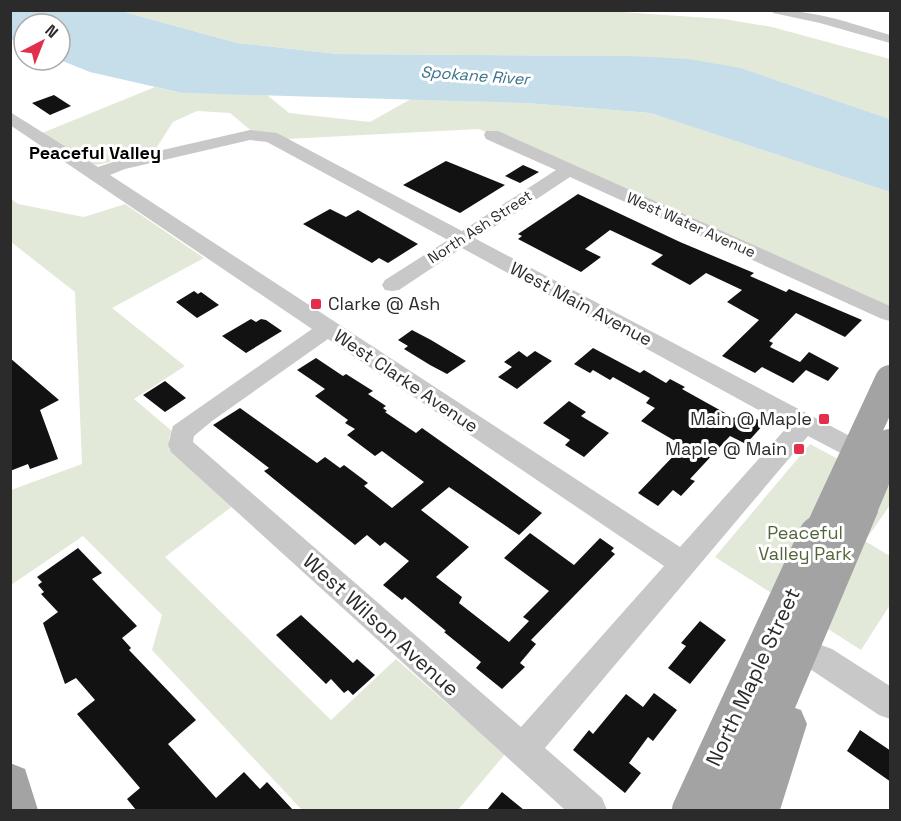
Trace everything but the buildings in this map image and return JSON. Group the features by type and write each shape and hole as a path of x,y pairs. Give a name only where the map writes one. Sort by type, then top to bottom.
{"main road":[{"name":"North Maple Street","path":"691,810 891,380"},
{"name":"North Maple Street","path":"731,810 891,444"},
{"path":"759,810 861,512"},
{"path":"10,784 17,810"}],"street":[{"path":"778,10 823,19 891,39"},
{"name":"West Clarke Avenue","path":"10,117 683,564"},
{"name":"West Main Avenue","path":"98,174 120,165 250,135 271,137 891,470"},
{"name":"West Water Avenue","path":"492,135 891,314"},
{"name":"North Ash Street","path":"392,285 569,170"},
{"name":"West Wilson Avenue","path":"327,329 230,394 186,428 180,436 180,445 590,810"},
{"path":"522,751 804,424"},
{"path":"821,658 891,704"}],"green space":[{"path":"592,10 724,19 772,27 890,59 890,119 741,68 632,56 338,54 237,43 121,11"},
{"path":"155,87 182,93 267,95 289,113 370,122 411,99 526,103 650,113 890,192 890,314 479,129 287,139 254,133 230,113 197,111 173,122 153,153 96,165 87,162 42,133"},
{"path":"11,199 18,204 84,217 125,204 204,258 112,308 185,366 134,399 172,431 169,438 169,449 234,505 165,557 331,720 396,659 505,754 458,810 302,810 152,650 162,615 83,536 11,585 11,490 82,464 75,292 11,242"},
{"name":"Peaceful Valley Park","path":"810,444 890,487 890,505 865,541 890,556 890,605 861,650 715,557"}],"water":[{"name":"Spokane River","path":"10,11 121,11 237,43 338,54 632,56 688,59 741,68 890,119 890,192 650,113 526,103 182,93 90,72 72,65 72,12 12,12 11,39"}],"place":[{"name":"Clarke @ Ash","path":"316,304"},
{"name":"Main @ Maple","path":"824,419"},
{"name":"Maple @ Main","path":"799,449"}],"district":[{"name":"Peaceful Valley","path":"95,153"}]}
